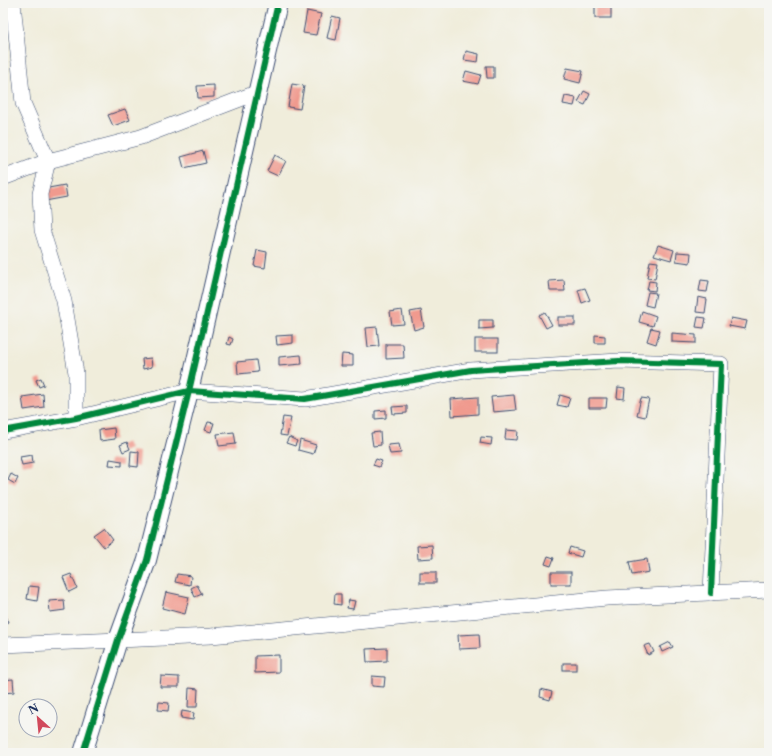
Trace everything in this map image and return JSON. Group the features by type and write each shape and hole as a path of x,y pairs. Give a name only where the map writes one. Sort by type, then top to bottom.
{"street":[{"path":"13,3 23,103 48,161 40,194 42,230 64,301 76,373 76,418"},
{"path":"82,753 118,640 147,560 189,391 256,93 278,3"},
{"path":"3,178 48,161 141,137 256,93"},
{"path":"3,431 76,418 189,391 305,399 471,370 619,361 721,364 711,593"},
{"path":"3,645 211,636 606,598 769,590"}],"building":[{"path":"595,4 611,4 611,18 595,18"},
{"path":"307,11 321,14 316,35 303,33"},
{"path":"332,16 340,18 336,40 327,38"},
{"path":"466,51 479,54 478,62 464,60"},
{"path":"486,66 494,66 494,78 487,78"},
{"path":"567,68 583,71 580,83 564,79"},
{"path":"466,71 481,75 478,84 463,81"},
{"path":"292,84 304,86 300,109 288,107"},
{"path":"214,85 214,97 198,98 197,86"},
{"path":"584,91 590,94 585,105 578,102"},
{"path":"565,96 576,98 574,106 563,104"},
{"path":"125,109 130,120 113,126 108,115"},
{"path":"203,151 206,163 184,168 181,157"},
{"path":"275,155 286,161 278,176 267,171"},
{"path":"65,185 67,197 45,201 43,189"},
{"path":"658,245 674,250 671,260 654,255"},
{"path":"257,250 267,252 265,268 254,266"},
{"path":"677,252 691,253 690,263 676,261"},
{"path":"650,261 658,262 655,279 647,278"},
{"path":"564,280 565,291 550,291 549,281"},
{"path":"701,280 709,281 707,292 699,291"},
{"path":"649,281 656,282 655,291 647,290"},
{"path":"585,288 590,300 582,303 578,290"},
{"path":"648,292 656,293 653,307 645,305"},
{"path":"698,297 707,299 705,313 696,312"},
{"path":"402,310 404,324 392,325 390,312"},
{"path":"421,310 424,327 414,330 410,312"},
{"path":"642,311 656,316 653,326 639,322"},
{"path":"545,312 552,325 546,328 539,315"},
{"path":"558,317 575,317 575,325 558,325"},
{"path":"698,317 706,318 704,328 696,327"},
{"path":"731,318 747,321 745,329 729,326"},
{"path":"479,320 493,320 493,328 479,329"},
{"path":"377,327 379,346 368,347 366,328"},
{"path":"651,328 660,330 656,344 647,341"},
{"path":"672,333 696,335 696,343 672,342"},
{"path":"293,335 293,343 277,345 276,336"},
{"path":"595,335 605,336 605,343 595,343"},
{"path":"229,337 233,339 231,345 227,344"},
{"path":"475,339 498,339 498,352 475,352"},
{"path":"386,344 403,344 404,358 386,359"},
{"path":"342,354 353,355 353,366 341,366"},
{"path":"301,355 302,364 279,366 279,357"},
{"path":"151,358 152,367 143,369 142,359"},
{"path":"256,360 258,372 238,374 237,362"},
{"path":"41,378 44,385 39,387 36,380"},
{"path":"618,387 625,388 624,399 617,398"},
{"path":"43,394 44,407 24,410 22,397"},
{"path":"514,395 516,410 493,412 491,397"},
{"path":"560,395 570,398 567,407 557,405"},
{"path":"478,397 478,414 452,416 451,399"},
{"path":"589,398 607,398 606,408 589,408"},
{"path":"641,398 649,399 645,417 637,415"},
{"path":"407,406 407,413 393,414 392,407"},
{"path":"386,410 386,418 375,419 375,411"},
{"path":"283,417 291,418 287,436 280,435"},
{"path":"208,422 214,423 211,432 205,430"},
{"path":"114,428 115,439 100,441 99,430"},
{"path":"506,430 518,431 517,440 505,439"},
{"path":"234,432 236,444 219,446 217,434"},
{"path":"380,432 381,445 373,446 371,433"},
{"path":"289,437 297,441 295,446 286,443"},
{"path":"481,437 492,438 491,445 480,443"},
{"path":"300,440 316,445 313,454 298,450"},
{"path":"127,442 130,449 123,452 120,445"},
{"path":"399,444 401,453 390,454 388,445"},
{"path":"131,451 139,452 138,467 130,466"},
{"path":"32,455 33,463 22,465 20,457"},
{"path":"110,459 122,461 122,466 109,465"},
{"path":"376,459 382,461 379,467 373,465"},
{"path":"11,474 18,478 15,484 8,480"},
{"path":"104,528 113,540 104,547 94,535"},
{"path":"432,545 433,558 418,559 417,546"},
{"path":"570,547 583,551 581,557 568,553"},
{"path":"548,556 554,558 551,566 545,564"},
{"path":"647,559 649,572 632,575 629,562"},
{"path":"420,572 436,572 436,583 420,583"},
{"path":"551,572 571,572 571,584 551,584"},
{"path":"71,574 77,588 69,592 63,577"},
{"path":"177,574 191,576 190,585 175,582"},
{"path":"197,585 202,594 195,597 191,588"},
{"path":"29,586 39,587 37,601 27,599"},
{"path":"166,592 189,597 185,614 162,608"},
{"path":"335,594 341,594 341,605 334,604"},
{"path":"64,600 65,610 50,612 49,601"},
{"path":"349,600 355,601 353,609 347,608"},
{"path":"6,617 8,622 3,624 3,618"},
{"path":"479,634 480,648 459,649 458,635"},
{"path":"670,642 673,647 662,652 660,647"},
{"path":"650,644 654,652 648,655 644,646"},
{"path":"387,648 387,661 367,662 366,649"},
{"path":"279,655 279,672 255,673 255,656"},
{"path":"563,663 576,663 576,670 563,670"},
{"path":"161,676 179,677 179,687 160,687"},
{"path":"372,676 385,677 384,687 372,686"},
{"path":"13,679 14,692 3,693 3,680"},
{"path":"189,688 198,689 197,707 188,707"},
{"path":"541,689 552,692 550,700 540,697"},
{"path":"159,702 169,703 168,711 158,710"},
{"path":"182,711 194,713 193,720 181,718"}],"cycle path":[{"path":"83,753 118,640 147,560 189,391 278,3"},
{"path":"3,431 76,418 189,391 305,399 471,370 619,361 721,364 711,593"}]}
